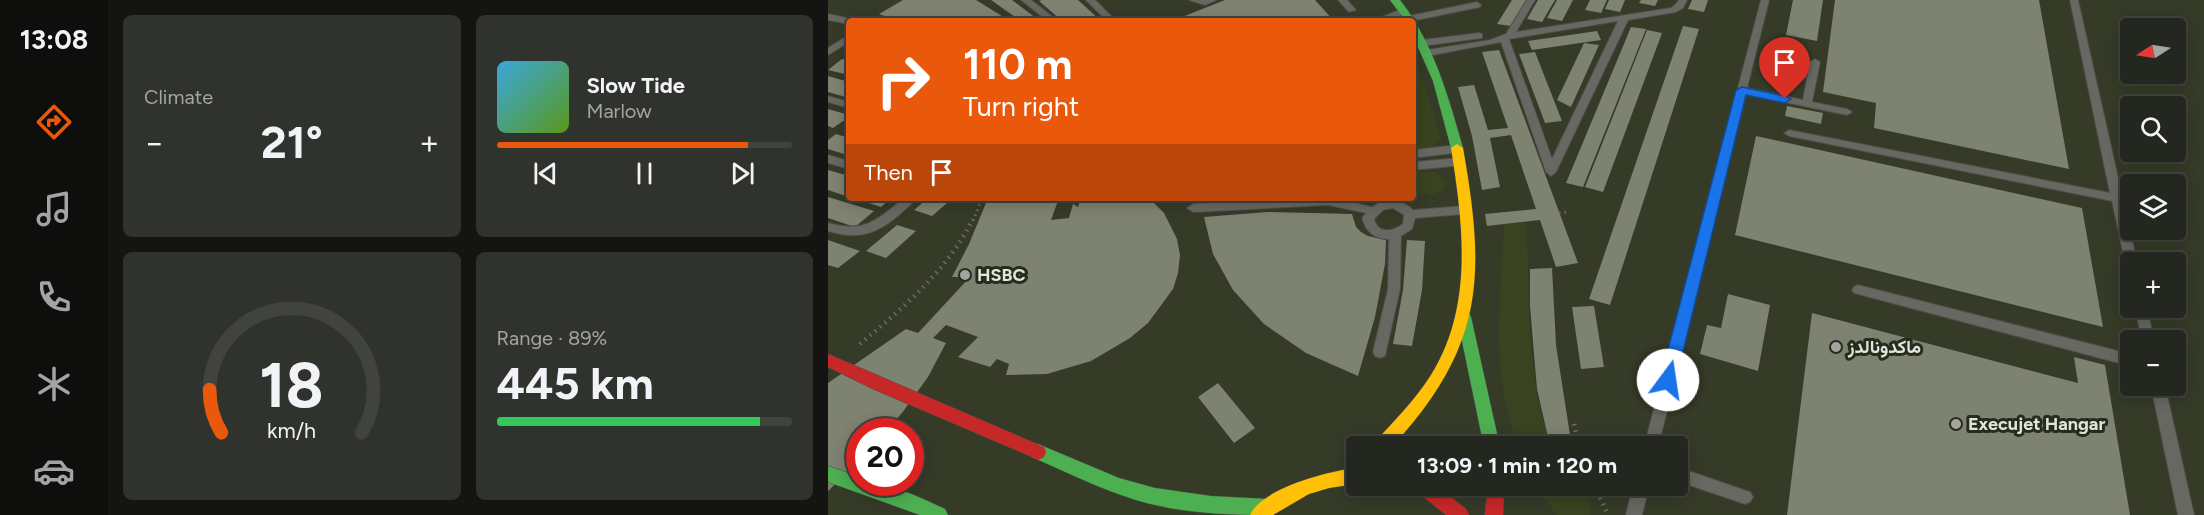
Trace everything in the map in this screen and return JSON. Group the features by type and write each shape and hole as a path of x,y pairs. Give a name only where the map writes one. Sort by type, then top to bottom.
{"street":[{"path":"1391,436 1413,413 1436,380 1454,348 1464,317 1468,279 1466,210 1460,155 1425,48 1416,32"},
{"path":"1464,317 1490,436"},
{"path":"832,362 878,384 1137,492 1188,504 1264,511 1307,486 1346,475"},
{"path":"828,474 908,501 939,515"},
{"path":"1436,496 1460,515"},
{"path":"1494,515 1495,496"}],"lane":[{"path":"1026,0 1050,18"},
{"path":"1090,0 1109,18"},
{"path":"1192,0 1205,2 1212,0"},
{"path":"1342,0 1352,10"},
{"path":"1507,36 1531,0"},
{"path":"1425,48 1492,42 1507,36 1673,10 1680,6 1683,0"},
{"path":"1654,436 1765,0"},
{"path":"2074,0 2129,252"},
{"path":"1391,18 1477,5"},
{"path":"828,17 846,20"},
{"path":"1507,36 1551,172 1624,18"},
{"path":"831,50 846,40"},
{"path":"831,50 846,52"},
{"path":"1807,104 1815,62"},
{"path":"1742,90 1847,112"},
{"path":"828,99 846,104"},
{"path":"1789,133 2117,198"},
{"path":"1416,154 1460,155"},
{"path":"1416,165 1460,155"},
{"path":"828,159 846,164"},
{"path":"828,228 849,234 864,231 879,224 907,201"},
{"path":"1193,208 1328,201 1373,211"},
{"path":"1394,204 1406,209 1410,214 1408,226 1395,234 1384,236 1374,232 1369,226 1368,218 1379,207 1394,204"},
{"path":"1410,214 1466,210"},
{"path":"1380,352 1394,290 1395,234"},
{"path":"1858,290 2120,357"},
{"path":"2160,396 2186,515"},
{"path":"1688,478 1745,497"},
{"path":"1634,515 1639,496"}],"path":[{"path":"832,362 925,288 962,240 981,201"},
{"path":"1559,213 1567,212"},
{"path":"1574,424 1577,436"},
{"path":"1599,496 1608,515"}],"shaded area":[{"path":"828,0 2204,0 2204,515 828,515"}],"green space":[{"path":"1416,65 1424,83 1441,140 1432,147 1416,150"},
{"path":"1435,172 1446,181 1444,190 1432,195 1416,192 1416,173"},
{"path":"1526,222 1533,365 1543,421 1549,436 1516,436 1504,390 1499,337 1504,224"},
{"path":"1544,496 1585,496 1590,503 1591,515 1556,515"}],"building":[{"path":"903,0 976,0 1005,18 890,18 879,14"},
{"path":"991,0 1012,0 1036,18 1017,18"},
{"path":"1078,0 1098,18 1059,18 1039,1"},
{"path":"1225,0 1315,0 1331,18 1180,18"},
{"path":"1512,0 1527,0 1511,26 1497,24"},
{"path":"1538,0 1555,0 1542,22 1527,19"},
{"path":"1557,0 1573,0 1562,21 1547,18"},
{"path":"1590,0 1607,0 1601,13 1585,10"},
{"path":"1609,0 1625,0 1620,12 1605,9"},
{"path":"1641,0 1658,0 1655,6 1639,3"},
{"path":"1692,0 1708,0 1704,12 1688,9"},
{"path":"1793,0 1823,0 1817,41 1786,35"},
{"path":"1835,0 2039,0 2069,169 1874,128 1876,103 1823,92"},
{"path":"1683,26 1699,29 1610,305 1589,299"},
{"path":"1631,27 1646,29 1583,187 1566,183"},
{"path":"1647,30 1662,33 1603,192 1585,187"},
{"path":"1597,31 1601,40 1532,50 1528,41"},
{"path":"1785,41 1803,45 1793,91 1774,87"},
{"path":"1584,43 1599,45 1571,107 1557,100"},
{"path":"1499,50 1578,263 1556,267 1540,220 1487,226 1485,214 1536,209 1511,135 1490,138 1500,187 1482,190 1472,136 1458,87 1474,85 1488,130 1508,128 1482,52"},
{"path":"1535,52 1562,121 1545,123 1519,54"},
{"path":"842,59 846,60 846,74 828,70"},
{"path":"828,76 846,81 846,97 828,92"},
{"path":"1787,106 1823,113 1821,124 1785,116"},
{"path":"828,109 846,114 846,119 833,128 828,126"},
{"path":"836,134 846,137 846,152 844,154 828,149 828,140"},
{"path":"1756,136 2082,208 2103,327 1735,235"},
{"path":"828,170 846,175 846,196 828,190"},
{"path":"828,197 874,211 855,227 828,218"},
{"path":"863,201 888,201 881,207"},
{"path":"924,201 950,201 932,216 914,210"},
{"path":"987,201 1058,201 1051,220 1069,218 1073,204 1078,207 1080,201 1152,201 1164,213 1177,239 1180,255 1173,289 1148,323 1130,338 1091,361 1047,374 1006,375 1009,364 997,359 990,367 958,357 978,337 946,325 933,338 946,343 928,377 898,418 846,418 846,474 828,491 828,383 906,329 918,333 970,277 952,277"},
{"path":"1267,212 1352,214 1356,227 1361,232 1386,240 1385,264 1375,317 1358,376 1306,353 1264,324 1233,290 1213,254 1204,217"},
{"path":"897,225 916,231 886,258 866,251"},
{"path":"828,240 860,251 838,268 828,265"},
{"path":"1407,240 1425,241 1422,290 1412,346 1393,344 1403,290"},
{"path":"1552,268 1556,345 1570,435 1548,436 1537,389 1530,306 1530,269"},
{"path":"1728,294 1770,305 1758,371 1700,354 1707,325 1721,328"},
{"path":"1594,306 1604,367 1581,369 1572,307"},
{"name":"Execujet Hangar","path":"1812,313 2078,383 2074,357 2105,365 2130,515 1787,515"},
{"path":"1218,383 1255,428 1234,443 1198,397"}],"traffic: fast":[{"path":"1395,0 1409,18"},
{"path":"1416,32 1438,81 1457,148"},
{"path":"1464,317 1490,436"},
{"path":"1038,452 1137,492 1211,505 1268,507"},
{"path":"828,474 908,501 939,515"}],"traffic: slow":[{"path":"1391,436 1413,413 1437,379 1454,345 1464,310 1469,273 1469,235 1457,148"},
{"path":"1259,515 1281,499 1304,488 1346,477"}],"traffic: jam":[{"path":"828,360 878,384 1038,452"},
{"path":"1436,496 1460,515"},
{"path":"1494,515 1495,496"}],"place":[{"name":"HSBC","path":"965,275"},
{"name":"ماكدونالدز","path":"1836,347"},
{"name":"Execujet Hangar","path":"1956,424"}],"route":[{"path":"1668,380 1742,90 1785,99"}]}
